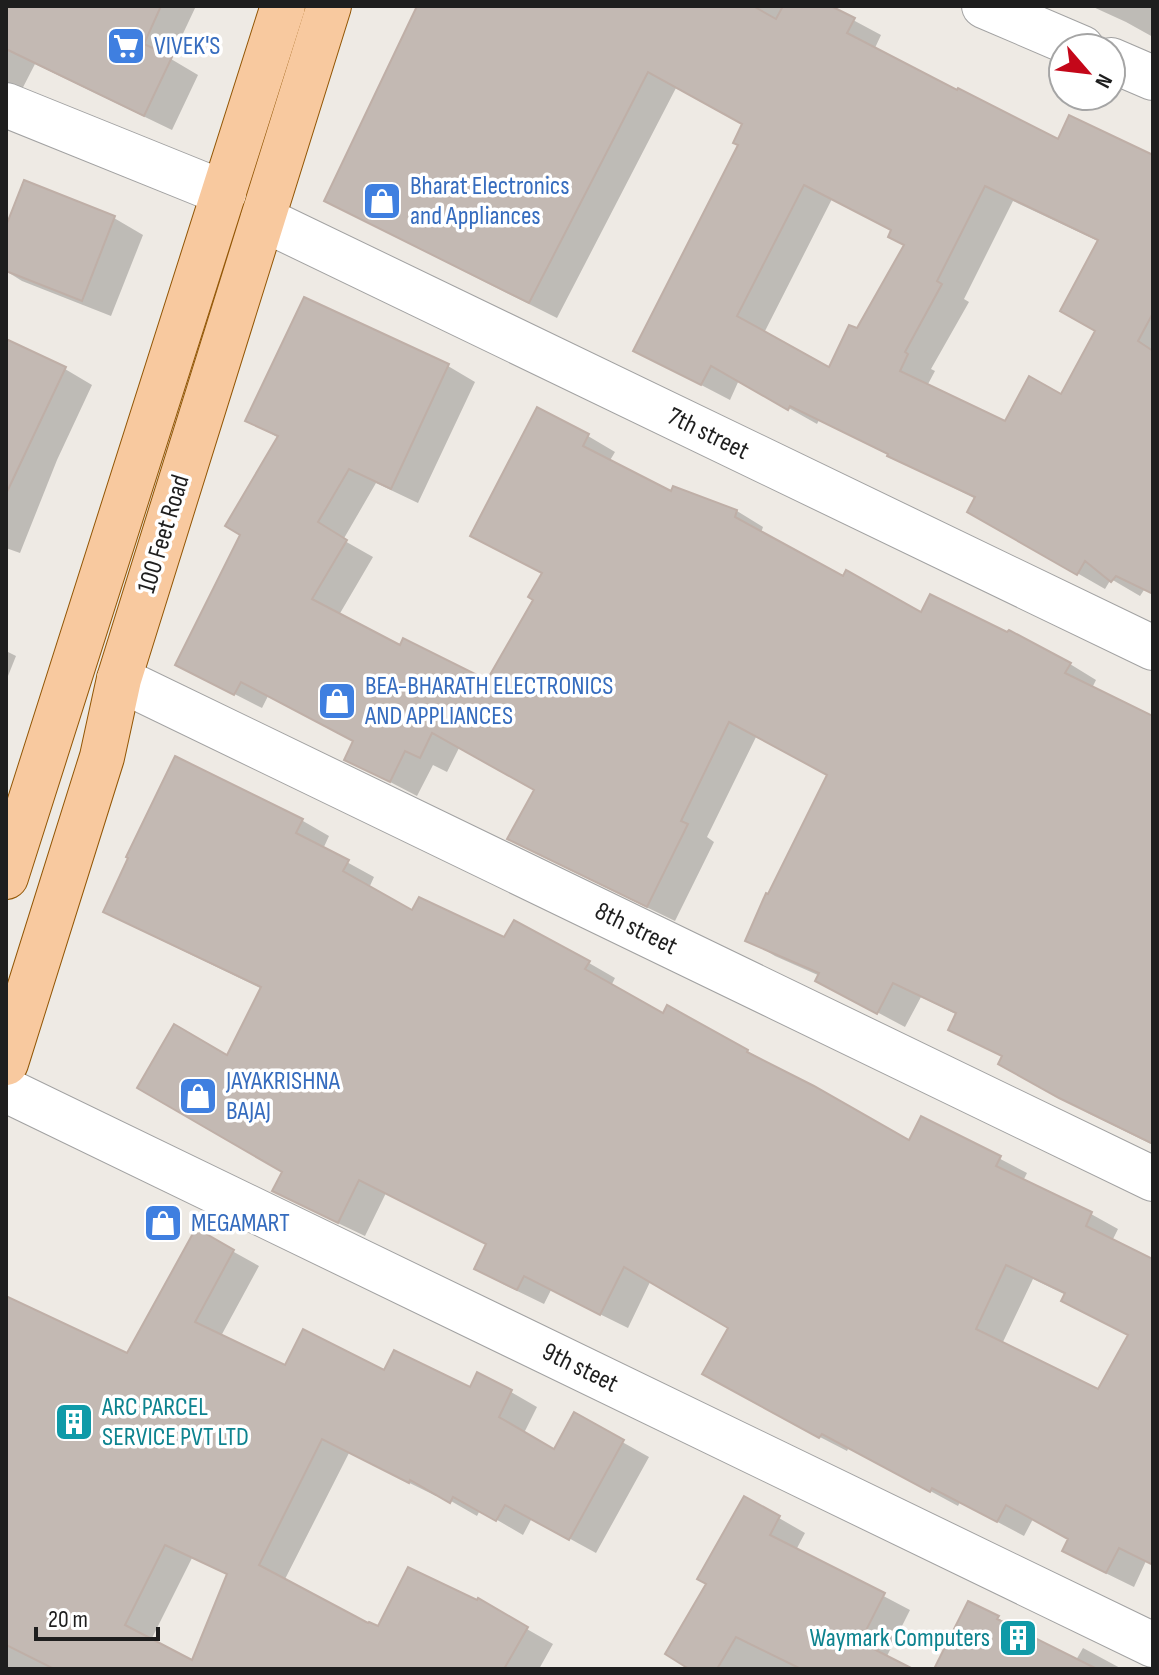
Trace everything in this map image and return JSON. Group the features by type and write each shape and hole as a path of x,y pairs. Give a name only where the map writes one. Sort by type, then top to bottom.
{"main road":[{"name":"100 Feet Road","path":"6,877 283,6"},
{"name":"100 Feet Road","path":"6,1063 102,757 119,679 329,6"}],"street":[{"path":"984,6 1047,33"},
{"path":"1127,67 1153,78"},
{"path":"6,105 224,193"},
{"name":"7th street","path":"263,219 1153,648"},
{"name":"8th street","path":"119,679 1153,1179"},
{"name":"9th steet","path":"6,1090 1153,1645"}],"building":[{"path":"6,6 161,6 144,44 172,57 144,116 6,49"},
{"path":"417,6 753,6 776,19 783,6 831,6 855,18 847,33 1058,139 1069,115 1153,155 1153,313 1138,341 1153,351 1153,594 1116,576 1111,582 1085,561 1077,575 967,512 975,497 790,406 788,410 711,366 701,385 633,351 738,145 733,143 742,124 648,72 529,303 324,201","holes":["804,185 891,230 888,237 904,245 857,328 849,325 829,367 737,316","985,186 1098,240 1060,311 1095,331 1061,394 1029,376 1005,421 900,371 908,354 905,352 942,284 937,281"]},
{"path":"24,180 115,216 82,301 6,271 6,226"},
{"path":"304,297 449,364 391,489 349,469 318,522 347,540 312,599 400,645 403,638 487,680 533,600 528,597 542,573 470,536 537,407 589,434 583,446 671,491 673,486 737,510 735,517 843,576 846,570 921,612 930,594 1007,632 1009,630 1071,663 1065,673 1153,716 1153,1144 998,1064 1002,1056 948,1030 956,1013 893,983 877,1014 815,981 819,973 745,941 766,893 827,775 729,722 681,821 688,824 647,907 507,839 534,790 432,733 420,758 405,751 390,782 344,760 353,741 241,682 234,695 175,665 240,535 225,526 278,436 245,421"},
{"path":"6,339 66,367 6,494"},
{"path":"175,756 303,819 296,833 349,860 343,871 412,910 419,897 504,937 514,920 590,961 585,969 663,1013 667,1005 909,1140 921,1116 1001,1156 996,1166 1092,1212 1086,1226 1153,1259 1153,1565 1119,1548 1106,1573 1062,1551 1068,1539 1006,1505 997,1522 932,1488 930,1492 822,1434 819,1438 702,1374 728,1328 624,1267 600,1315 524,1276 517,1290 474,1269 486,1244 359,1180 338,1223 272,1191 282,1172 137,1088 174,1024 227,1055 261,987 103,912","holes":["1006,1265 1065,1293 1061,1301 1128,1335 1098,1389 976,1329"]},
{"path":"196,1228 234,1250 195,1322 285,1365 303,1329 384,1370 394,1350 470,1387 477,1372 512,1390 499,1417 554,1449 574,1412 624,1440 569,1540 505,1505 496,1521 453,1497 450,1503 410,1480 409,1483 322,1439 259,1565 378,1626 408,1567 478,1598 528,1627 504,1669 54,1669 6,1645 6,1296 127,1353","holes":["165,1545 227,1574 192,1660 125,1625"]},
{"path":"744,1496 780,1516 770,1535 885,1593 860,1642 913,1669 801,1669 736,1637 717,1669 689,1669 665,1654 706,1584 697,1579"},
{"path":"968,1601 999,1616 997,1619 1097,1669 934,1669"}],"place":[{"name":"VIVEK'S","path":"126,46"},
{"name":"Bharat Electronics and Appliances","path":"382,201"},
{"name":"BEA-BHARATH ELECTRONICS AND APPLIANCES","path":"337,701"},
{"name":"JAYAKRISHNA BAJAJ","path":"198,1096"},
{"name":"MEGAMART","path":"163,1223"},
{"name":"ARC PARCEL SERVICE PVT LTD","path":"74,1422"},
{"name":"Waymark Computers","path":"1018,1638"}]}
